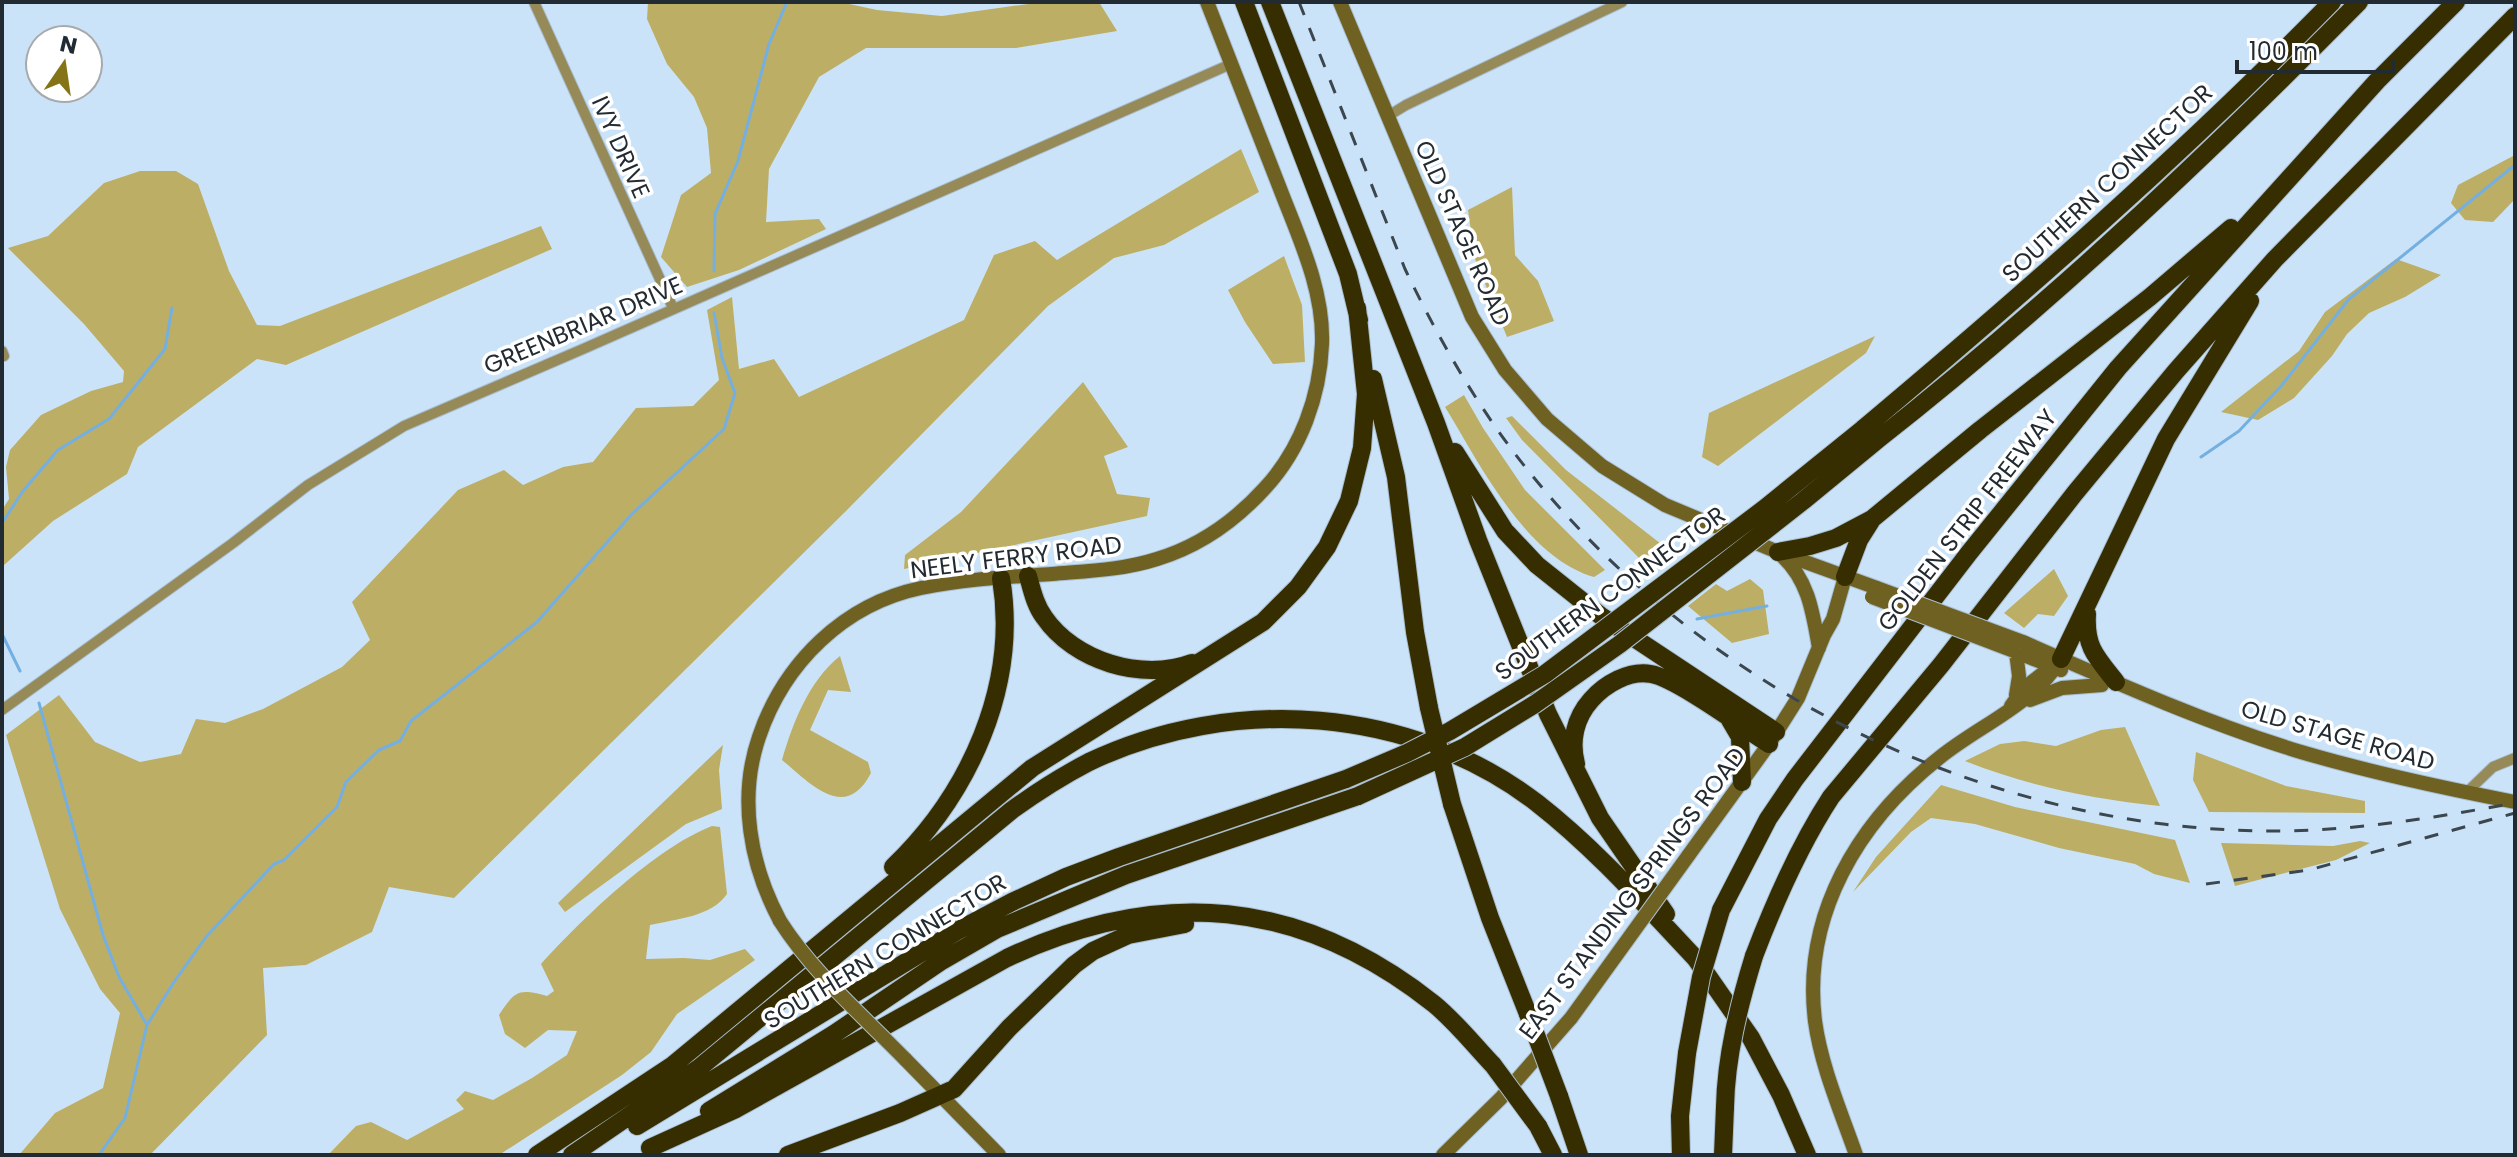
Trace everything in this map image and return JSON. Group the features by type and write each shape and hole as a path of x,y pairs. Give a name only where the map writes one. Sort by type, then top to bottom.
{"highway":[{"path":"1244,2 1348,274 1357,308 1396,477 1415,632 1452,804 1490,918 1579,1155"},
{"path":"1270,2 1548,714 1582,786 1611,837 1751,1038 1781,1095 1807,1155"},
{"name":"SOUTHERN CONNECTOR","path":"644,1152 834,1034 940,962 997,929 1126,875 1358,796 1465,747 1535,704 1620,644 1803,501 1870,435 2093,232 2332,2"},
{"name":"SOUTHERN CONNECTOR","path":"588,1155 957,931 1012,902 1119,857 1346,779 1407,753 1545,674 1764,509 1955,379 2203,157 2359,2"},
{"name":"GOLDEN STRIP FREEWAY","path":"1681,1155 1680,1116 1687,1053 1701,977 1721,910 1768,819 1795,779 1969,553 2118,368 2377,81 2456,2"},
{"path":"1723,1155 1729,1054 1740,999 1754,956 1791,871 1831,797 1941,665 2105,456 2275,259 2515,16"},
{"path":"1778,552 1836,538 1872,519 2150,297 2290,176"},
{"path":"2059,663 2166,439 2275,259"},
{"path":"537,1155 700,1043 1032,768 1263,622 1298,587 1327,547 1349,501 1362,448 1366,394 1357,308"},
{"path":"1436,423 1505,531 1537,565 1601,616 1773,738"},
{"path":"1845,577 1859,540 1872,519"},
{"path":"1028,576 1038,607 1051,626 1068,642 1102,660 1127,668 1163,670 1189,665 1220,651"},
{"path":"643,1084 880,880 938,817 969,766 985,729 996,691 1005,631 1001,578"},
{"path":"2088,603 2086,635 2109,684"},
{"path":"1582,786 1572,749 1579,715 1601,690 1620,677 1651,673 1672,682 1728,718 1773,738"},
{"path":"1728,718 1740,737 1742,782"},
{"path":"572,1155 699,1068 1012,810 1049,784 1099,758 1143,741 1195,728 1268,719 1314,720 1386,731 1446,748 1538,804 1605,863 1697,960"},
{"path":"644,1152 736,1109 1007,958 1047,939 1088,925 1177,913 1226,914 1270,921 1306,930 1346,947 1434,1005 1493,1065 1538,1126 1553,1155"},
{"path":"788,1155 954,1089 1009,1028 1074,965 1115,940 1145,930 1180,924 1205,924 1278,934 1326,948 1408,987"}],"street":[{"name":"IVY DRIVE","path":"534,2 673,308"},
{"name":"NEELY FERRY ROAD","path":"999,1155 824,977 780,921 762,883 752,844 749,787 756,745 790,675 815,645 847,619 881,601 918,589 1115,568 1153,561 1204,539 1248,507 1273,480 1293,449 1309,413 1321,358 1320,307 1307,259 1207,2"},
{"name":"OLD STAGE ROAD","path":"1340,2 1472,317 1505,370 1526,396 1573,443 1631,486 1691,518 1845,577 1874,593 2153,700 2311,755 2400,779 2515,802"},
{"path":"1388,116 1622,2"},
{"name":"GREENBRIAR DRIVE","path":"2,710 308,485 389,434 433,412 1231,64"},
{"path":"1778,552 1796,574 1812,603 1821,642"},
{"name":"EAST STANDING SPRINGS ROAD","path":"1443,1155 1501,1098 1571,1018 1773,738 1804,687 1821,642 1822,623 1828,605 1845,577"},
{"path":"2018,648 2019,701"},
{"path":"2019,701 2024,688 2041,672 2059,663"},
{"path":"1856,1155 1825,1061 1816,1023 1814,969 1824,914 1843,870 1877,821 1902,792 1939,758 2019,701 2062,688 2109,684"},
{"path":"2467,792 2493,767 2515,758"}],"shaded area":[{"path":"648,2 840,2 877,10 942,16 1042,2 1099,2 1117,31 1016,48 866,48 819,77 769,169 766,222 819,219 826,229 739,270 687,287 661,257 681,195 711,173 707,128 694,97 667,64 647,19"},
{"path":"1241,149 1259,192 1164,245 1114,258 1048,306 846,511 454,898 389,887 372,932 306,965 263,968 267,1035 150,1155 19,1155 55,1113 103,1088 120,1013 100,989 60,909 6,735 59,695 95,742 140,762 181,754 196,719 225,723 263,709 342,667 370,640 352,602 458,490 504,470 523,485 563,467 593,462 636,408 693,406 719,380 707,310 732,297 739,369 774,359 799,397 964,320 994,255 1035,241 1057,260"},
{"path":"2515,155 2515,199 2493,222 2465,220 2451,203 2458,185"},
{"path":"140,171 176,171 198,184 229,271 257,325 280,326 541,226 552,249 286,365 257,359 138,447 127,474 53,521 3,566 2,510 9,499 6,467 10,450 41,415 91,391 123,382 124,371 84,324 8,248 48,236 104,183"},
{"path":"1512,187 1515,255 1538,281 1554,321 1507,337 1475,259 1468,210"},
{"path":"1284,256 1302,305 1305,362 1273,364 1228,290"},
{"path":"2396,259 2441,275 2405,297 2369,313 2347,334 2332,356 2294,398 2258,420 2221,412 2299,351 2325,312"},
{"path":"1875,336 1866,353 1718,466 1702,457 1709,413"},
{"path":"1083,382 1128,447 1104,456 1117,494 1150,498 1147,516 904,569 905,555 961,512"},
{"path":"1464,395 1525,490 1605,570 1594,577 1569,566 1547,550 1507,506 1445,407"},
{"path":"1512,416 1566,470 1674,554 1653,572 1522,440 1506,418"},
{"path":"2054,569 2068,596 2054,616 2038,614 2024,628 2004,613"},
{"path":"1750,579 1763,590 1769,634 1732,643 1688,606 1716,584 1727,591"},
{"path":"840,656 851,692 828,690 810,730 868,762 871,773 861,788 839,797 816,787 782,760 791,731 811,690"},
{"path":"2125,727 2160,806 2061,790 1965,761 2000,744 2024,741 2056,746 2101,730"},
{"path":"723,745 719,770 722,809 686,824 565,912 558,903"},
{"path":"2196,752 2286,786 2365,801 2365,813 2209,812 2193,780"},
{"path":"1941,785 2015,807 2175,840 2190,883 2154,874 2135,864 2059,848 1975,824 1931,818 1911,832 1853,892 1876,857"},
{"path":"712,826 720,827 727,894 712,908 682,919 650,925 646,959 710,960 745,949 755,960 677,1014 651,1052 622,1075 499,1155 328,1155 356,1126 371,1122 407,1140 464,1109 456,1100 465,1091 493,1100 567,1055 577,1031 548,1030 525,1048 505,1034 499,1015 518,994 530,992 547,996 554,991 541,964 558,946 644,867 690,836"},
{"path":"2360,841 2370,843 2336,860 2235,886 2221,843 2333,846"}],"waterway":[{"path":"714,271 715,214 738,161 769,44 787,2"},
{"path":"2201,457 2239,431 2282,385 2349,299 2515,165"},
{"path":"2,523 23,491 58,450 109,419 165,349 172,308"},
{"path":"99,1155 125,1118 147,1025 206,937 274,864 284,860 337,807 346,782 379,750 400,741 411,721 537,622 631,515 724,429 735,393 722,358 714,313"},
{"path":"1697,619 1767,606"},
{"path":"2,634 20,671"},
{"path":"39,703 103,935 119,977 147,1025"}],"railway":[{"path":"1299,2 1405,269 1449,354 1501,435 1540,485 1612,562 1692,630 1780,690 1873,740 1971,779 2072,808 2177,826 2282,831 2341,828 2428,818 2515,803"},
{"path":"2206,884 2309,870 2515,813"}]}
